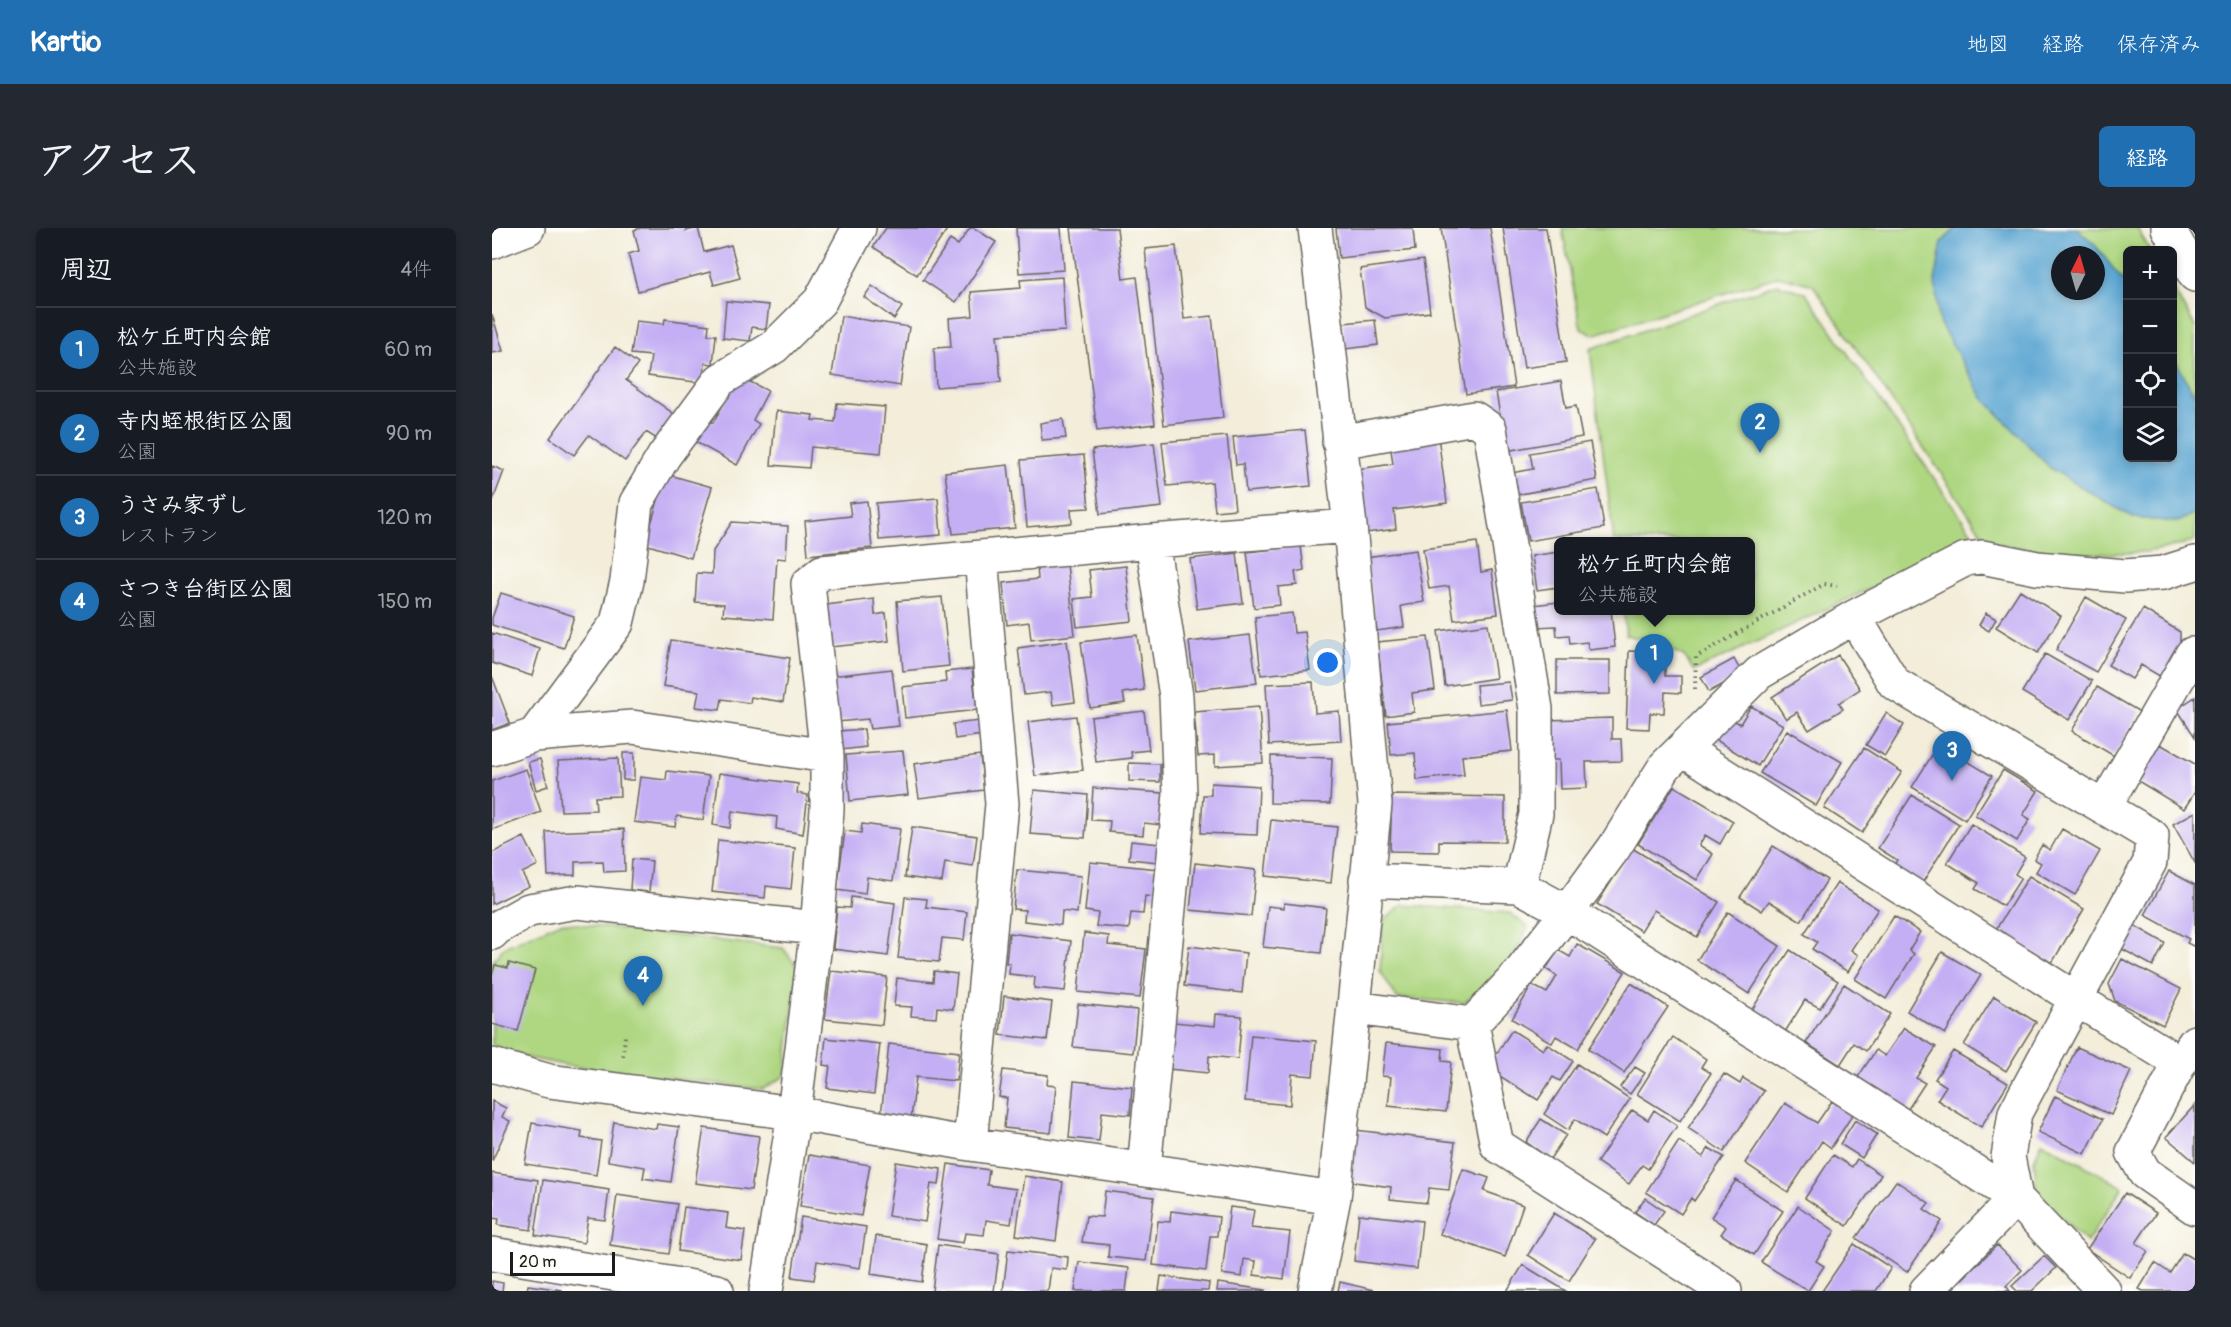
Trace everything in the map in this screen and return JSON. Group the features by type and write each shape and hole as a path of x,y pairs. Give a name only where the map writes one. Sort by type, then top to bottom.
{"street":[{"path":"492,242 528,228"},
{"path":"534,735 617,623 627,581 636,503 664,456 720,380 774,347 820,301 859,228"},
{"path":"1315,228 1350,526 1375,804 1334,1198 1316,1291"},
{"path":"2168,228 2195,275"},
{"path":"1339,442 1474,418 1490,429 1536,709 1536,814 1519,886"},
{"path":"766,1291 794,1113 817,928 827,810 827,756 808,584 822,572 1152,541 1350,526"},
{"path":"1144,1169 1180,794 1176,696 1152,541"},
{"path":"970,1144 1002,804 981,557"},
{"path":"1472,1024 1519,974 1567,912 1614,848 1665,766 1759,673 1854,617 1966,559 1982,557 2037,568 2125,576 2163,573 2195,563"},
{"path":"1854,617 1894,683 2152,836 2150,862 2015,1113 2008,1157 2016,1198"},
{"path":"2104,807 2192,654"},
{"path":"492,749 534,735 632,727 827,756"},
{"path":"1683,749 2076,999 2187,1053 2133,1152 2145,1173 2195,1208"},
{"path":"1366,880 1519,886 1567,912 2016,1198 2104,1291"},
{"path":"492,933 529,910 577,902 817,928"},
{"path":"1355,1008 1472,1024"},
{"path":"1472,1024 1497,1145 1725,1291"},
{"path":"492,1065 549,1081 794,1113 970,1144 1334,1198"},
{"path":"1926,1291 2016,1198"},
{"path":"492,1254 717,1291"}],"green space":[{"path":"1562,228 1956,228 1942,242 2050,468 2133,518 2178,522 2195,513 2195,541 2145,552 2106,554 2046,551 1987,541 1813,285 1779,276 1593,335 1581,329"},
{"path":"2077,228 2137,228 2148,246 2123,246 2123,281 2105,258 2105,246 2095,245"},
{"path":"1777,284 1806,293 1976,539 1694,671 1684,656 1649,641 1626,635 1624,615 1755,615 1755,537 1614,537 1590,349"},
{"path":"2177,296 2195,326 2195,396 2177,363"},
{"path":"1403,905 1510,913 1528,927 1511,962 1464,1003 1397,998 1380,971 1383,921"},
{"path":"561,922 783,948 798,968 785,1076 763,1089 569,1066 504,1053 492,1044 492,962 504,947"},
{"path":"2042,1142 2123,1187 2087,1242 2037,1195 2034,1160"}],"water":[{"path":"1956,228 2077,228 2096,246 2051,246 2051,300 2105,300 2105,258 2123,281 2123,462 2177,462 2177,363 2195,396 2195,513 2178,522 2133,518 2050,468 1983,398 1939,322 1935,281 1942,242"}],"building":[{"path":"685,228 686,231 698,228 704,252 731,245 740,278 714,285 710,272 638,291 628,254 639,251 634,230"},
{"path":"886,228 948,228 917,275 873,247"},
{"path":"970,228 974,228 996,242 956,302 923,280 950,240 958,245"},
{"path":"1016,228 1061,228 1064,270 1019,273"},
{"path":"1071,228 1117,228 1123,279 1137,277 1155,424 1097,431"},
{"path":"1336,228 1413,228 1415,250 1339,258"},
{"path":"1441,228 1490,228 1514,387 1466,394"},
{"path":"1503,228 1546,228 1566,362 1524,368"},
{"path":"1176,246 1184,319 1212,316 1223,418 1164,425 1145,249"},
{"path":"1423,260 1430,312 1385,318 1365,307 1360,269"},
{"path":"1062,277 1065,331 997,335 1001,382 936,387 934,348 951,347 949,318 973,316 971,292 1021,288 1020,280"},
{"path":"872,286 902,307 894,319 864,297"},
{"path":"726,301 769,305 766,329 752,327 750,341 723,338"},
{"path":"492,314 503,351 492,353"},
{"path":"841,316 909,327 900,386 832,375"},
{"path":"665,319 709,325 708,335 716,335 713,364 705,363 703,383 648,376 651,356 631,354 636,321 664,324"},
{"path":"1375,320 1378,345 1345,349 1343,323"},
{"path":"615,347 638,364 626,380 674,414 657,439 646,432 625,461 589,435 574,455 550,438"},
{"path":"739,376 768,391 753,420 759,424 737,465 690,439 703,417 713,423"},
{"path":"1561,381 1566,408 1576,406 1582,437 1506,451 1496,392"},
{"path":"837,403 885,407 881,453 811,447 809,468 771,465 776,411 813,415 812,420 835,422"},
{"path":"1063,419 1066,438 1042,440 1040,423"},
{"path":"1305,430 1311,486 1246,492 1243,464 1236,465 1233,437"},
{"path":"1227,436 1235,509 1215,511 1212,482 1167,486 1162,442"},
{"path":"1438,436 1447,503 1394,510 1396,529 1366,533 1357,469 1393,464 1390,443"},
{"path":"1590,442 1597,480 1515,495 1511,473 1533,469 1530,453"},
{"path":"1154,443 1162,507 1100,514 1092,450"},
{"path":"1084,455 1089,508 1071,509 1072,523 1027,527 1021,460"},
{"path":"1008,465 1015,528 953,534 945,472"},
{"path":"492,466 504,471 492,503"},
{"path":"666,474 712,487 691,558 645,544"},
{"path":"1598,489 1604,528 1528,541 1521,502"},
{"path":"938,498 941,535 879,540 876,503"},
{"path":"867,501 872,548 808,555 805,521 851,516 849,503"},
{"path":"732,522 788,526 786,559 777,558 773,619 723,615 724,604 695,602 697,573 712,574 713,551"},
{"path":"1477,542 1481,572 1492,570 1498,614 1454,620 1449,586 1429,589 1423,549"},
{"path":"1301,546 1304,570 1295,572 1297,585 1278,587 1280,605 1254,608 1247,552"},
{"path":"1416,550 1424,602 1401,606 1404,627 1377,631 1366,557"},
{"path":"1237,553 1243,603 1197,609 1190,559"},
{"path":"1554,553 1554,588 1537,590 1532,556"},
{"path":"1067,564 1075,635 1031,640 1029,622 1007,625 1003,583 1038,579 1037,567"},
{"path":"1126,566 1132,621 1077,627 1074,599 1092,597 1089,570"},
{"path":"2020,590 2061,616 2038,653 1996,627"},
{"path":"501,593 574,616 564,648 492,625 492,618"},
{"path":"942,597 949,666 903,671 897,601"},
{"path":"2086,597 2126,620 2096,672 2056,650"},
{"path":"874,599 875,615 886,613 889,641 830,647 826,605"},
{"path":"1554,602 1554,615 1612,615 1615,647 1589,650 1587,642 1570,644 1569,635 1557,636 1556,626 1535,627 1533,605"},
{"path":"2143,609 2180,632 2180,650 2163,678 2141,665 2132,679 2108,665"},
{"path":"1292,613 1294,633 1305,632 1310,670 1261,675 1255,617"},
{"path":"1986,613 1996,619 1989,631 1979,625"},
{"path":"1488,624 1496,678 1445,686 1438,631"},
{"path":"492,633 540,649 532,676 492,663"},
{"path":"1137,635 1144,690 1123,693 1125,703 1090,708 1081,642"},
{"path":"1250,635 1257,683 1195,690 1189,642"},
{"path":"1428,637 1435,690 1412,693 1414,712 1386,716 1377,642"},
{"path":"671,640 790,658 783,702 751,697 750,703 722,699 720,710 696,707 699,691 663,686"},
{"path":"1067,641 1075,702 1053,705 1051,692 1024,695 1018,648"},
{"path":"1629,651 1653,652 1653,663 1665,664 1665,676 1681,676 1681,693 1665,692 1664,713 1650,713 1649,729 1626,728"},
{"path":"2045,654 2092,681 2069,720 2022,692"},
{"path":"1838,655 1860,689 1839,703 1843,709 1809,730 1797,712 1786,719 1772,697"},
{"path":"1734,659 1742,674 1709,692 1701,677"},
{"path":"1557,660 1610,660 1610,694 1557,695"},
{"path":"892,669 899,726 870,729 868,719 837,722 831,676"},
{"path":"972,669 977,710 905,718 902,687 946,682 945,672"},
{"path":"492,676 510,723 492,730"},
{"path":"1313,682 1315,713 1339,711 1341,741 1269,745 1266,684"},
{"path":"1509,682 1512,700 1478,704 1476,685"},
{"path":"2097,687 2140,712 2114,756 2072,731"},
{"path":"2195,697 2195,737 2177,709"},
{"path":"1751,706 1783,725 1758,766 1716,740 1730,718 1740,724"},
{"path":"1259,707 1263,763 1215,766 1215,755 1198,756 1194,712"},
{"path":"1507,710 1512,751 1462,756 1464,775 1417,780 1415,753 1391,755 1388,722"},
{"path":"1144,711 1149,750 1131,752 1132,758 1096,762 1091,717"},
{"path":"1886,713 1904,725 1885,756 1866,745"},
{"path":"1076,716 1083,770 1035,776 1028,722"},
{"path":"1612,718 1612,739 1621,739 1622,761 1586,762 1587,788 1560,789 1559,760 1550,760 1548,720"},
{"path":"980,721 982,735 955,739 953,724"},
{"path":"864,729 866,747 841,750 839,731"},
{"path":"1787,730 1842,762 1816,806 1760,773"},
{"path":"1939,744 1992,776 1965,820 1912,787"},
{"path":"2160,744 2195,764 2195,792 2184,809 2138,781"},
{"path":"1864,748 1902,772 1862,833 1824,808"},
{"path":"903,751 908,795 850,801 846,755"},
{"path":"623,753 634,753 634,780 623,780"},
{"path":"980,755 984,790 919,798 914,764"},
{"path":"1271,756 1332,758 1330,804 1270,803"},
{"path":"618,758 620,796 595,797 596,810 561,811 558,761"},
{"path":"540,759 548,786 536,790 528,762"},
{"path":"1129,763 1160,764 1160,782 1129,781"},
{"path":"526,769 541,812 492,830 492,781"},
{"path":"2003,770 2038,791 2023,815 2030,819 2017,841 1975,815"},
{"path":"667,771 709,776 703,820 677,816 675,827 634,822 640,777 666,780"},
{"path":"719,773 798,784 797,793 808,795 803,834 776,829 777,817 732,811 730,828 713,825"},
{"path":"1211,783 1259,786 1257,835 1201,833 1203,795 1211,795"},
{"path":"1674,786 1733,821 1720,844 1705,835 1699,845 1713,854 1697,880 1638,844"},
{"path":"1093,788 1163,793 1161,825 1144,823 1143,835 1109,832 1110,821 1091,820"},
{"path":"1034,790 1088,795 1085,838 1030,834"},
{"path":"1392,795 1505,797 1505,842 1439,841 1439,852 1390,851"},
{"path":"1912,795 1959,824 1921,885 1893,867 1897,860 1878,848"},
{"path":"2195,812 2195,863 2173,824"},
{"path":"1271,820 1337,827 1331,883 1265,876"},
{"path":"862,824 900,829 893,881 867,877 865,894 837,890 845,831 861,833"},
{"path":"1971,824 2025,857 2015,874 2021,878 2003,906 1975,889 1979,883 1947,863"},
{"path":"912,827 977,836 973,866 945,862 942,882 905,877"},
{"path":"624,829 625,871 604,872 603,861 575,862 575,875 548,876 546,832"},
{"path":"2062,829 2100,851 2075,895 2036,872 2041,863 2034,859 2042,845 2050,850"},
{"path":"524,837 538,865 522,873 529,886 492,904 492,853"},
{"path":"718,840 795,848 791,889 766,886 765,898 712,892"},
{"path":"1131,841 1160,844 1158,862 1129,859"},
{"path":"1773,846 1827,880 1801,921 1769,901 1762,911 1740,897"},
{"path":"1632,848 1719,902 1697,937 1654,910 1641,931 1597,904"},
{"path":"632,859 652,861 649,892 630,890"},
{"path":"1090,862 1158,869 1155,897 1145,896 1143,914 1131,913 1129,929 1096,926 1098,913 1085,911"},
{"path":"1195,863 1256,870 1251,916 1190,910"},
{"path":"1017,870 1081,876 1077,913 1062,911 1061,925 1024,921 1025,910 1013,909"},
{"path":"2169,871 2195,885 2195,947 2187,943 2189,939 2145,915"},
{"path":"2029,876 2084,909 2052,963 1996,929"},
{"path":"1837,883 1878,909 1851,950 1858,955 1848,972 1812,949 1817,942 1804,934"},
{"path":"851,897 895,903 888,956 833,949 837,907 850,908"},
{"path":"905,897 927,899 926,907 967,912 964,940 942,938 939,962 898,958"},
{"path":"1284,903 1326,908 1321,953 1263,947 1268,906 1284,908"},
{"path":"1728,912 1780,946 1749,994 1697,960"},
{"path":"1894,916 1920,932 1909,950 1914,954 1886,999 1855,979"},
{"path":"2135,926 2165,943 2153,966 2122,949"},
{"path":"1009,933 1071,941 1065,991 1034,988 1035,977 1009,974 1010,963 1006,963"},
{"path":"1084,933 1109,936 1108,945 1146,949 1140,998 1078,992"},
{"path":"1577,944 1625,972 1578,1049 1556,1036 1552,1043 1512,1019 1532,985 1547,993 1557,976 1546,969 1558,950 1570,957"},
{"path":"1189,946 1246,953 1242,993 1184,986"},
{"path":"1790,950 1838,981 1820,1008 1805,1000 1785,1032 1751,1011"},
{"path":"1942,952 1981,975 1945,1034 1907,1011"},
{"path":"2122,959 2181,989 2163,1025 2115,1001 2109,984"},
{"path":"509,963 535,970 518,1031 492,1024 492,975 495,965 508,968"},
{"path":"831,971 887,977 882,1025 825,1019"},
{"path":"934,971 957,974 953,1009 937,1007 936,1018 911,1016 912,1007 894,1006 897,978 933,982"},
{"path":"1631,983 1668,1007 1624,1073 1588,1049"},
{"path":"1844,984 1890,1014 1866,1051 1854,1043 1840,1065 1806,1043"},
{"path":"1004,996 1052,1002 1047,1040 1000,1035"},
{"path":"1994,996 2036,1022 2006,1071 1964,1045"},
{"path":"1078,1004 1137,1010 1133,1053 1073,1047"},
{"path":"1216,1014 1242,1016 1238,1059 1209,1056 1208,1073 1169,1069 1174,1022 1215,1026"},
{"path":"1904,1028 1936,1047 1916,1078 1925,1083 1906,1112 1856,1080 1876,1050 1885,1056"},
{"path":"1512,1030 1543,1050 1547,1044 1573,1061 1560,1081 1553,1077 1538,1100 1487,1068"},
{"path":"1251,1035 1316,1041 1313,1076 1292,1074 1290,1105 1245,1101"},
{"path":"1673,1037 1706,1059 1701,1067 1711,1073 1680,1121 1637,1094"},
{"path":"826,1038 880,1044 874,1094 827,1088 830,1066 823,1065"},
{"path":"1386,1043 1443,1049 1442,1061 1451,1062 1446,1112 1388,1106 1391,1077 1382,1076"},
{"path":"889,1044 959,1052 956,1081 916,1077 911,1119 881,1116"},
{"path":"2077,1047 2131,1071 2111,1115 2057,1090"},
{"path":"1953,1051 2008,1083 1981,1127 1937,1100 1946,1086 1935,1079"},
{"path":"1577,1064 1630,1099 1604,1138 1575,1119 1568,1130 1544,1114"},
{"path":"1635,1067 1645,1073 1630,1094 1620,1087"},
{"path":"1003,1070 1048,1075 1047,1085 1056,1086 1051,1133 1004,1128 1007,1098 999,1097"},
{"path":"1724,1074 1740,1084 1743,1078 1764,1091 1724,1152 1688,1128"},
{"path":"1074,1081 1132,1087 1130,1115 1102,1112 1099,1141 1069,1138"},
{"path":"2055,1096 2103,1119 2085,1154 2038,1132"},
{"path":"492,1101 506,1108 502,1117 510,1121 492,1161"},
{"path":"1832,1101 1853,1114 1831,1148 1822,1141 1788,1192 1745,1163 1785,1103 1817,1123"},
{"path":"2195,1105 2195,1162 2166,1137"},
{"path":"1632,1110 1648,1120 1654,1110 1677,1126 1648,1169 1642,1165 1629,1184 1597,1162"},
{"path":"1541,1119 1566,1135 1550,1159 1526,1142"},
{"path":"1855,1120 1877,1134 1862,1158 1840,1144"},
{"path":"614,1122 656,1129 657,1124 679,1127 671,1182 643,1178 645,1167 608,1161"},
{"path":"532,1123 582,1131 581,1138 601,1141 596,1175 525,1164"},
{"path":"704,1128 759,1136 751,1190 695,1183"},
{"path":"1355,1130 1455,1142 1449,1190 1429,1188 1427,1203 1390,1199 1391,1187 1348,1181"},
{"path":"1679,1141 1703,1157 1709,1148 1724,1157 1694,1201 1691,1198 1681,1214 1646,1192"},
{"path":"809,1155 870,1165 861,1216 800,1206"},
{"path":"1833,1155 1852,1167 1857,1159 1881,1175 1847,1226 1805,1198"},
{"path":"896,1162 941,1169 939,1185 931,1184 925,1222 888,1216"},
{"path":"948,1164 989,1170 987,1185 1016,1189 1011,1224 986,1220 984,1235 965,1233 963,1243 937,1239"},
{"path":"1463,1169 1489,1178 1484,1191 1523,1205 1505,1257 1440,1234"},
{"path":"492,1173 538,1180 531,1230 498,1225 499,1219 492,1218"},
{"path":"1024,1176 1063,1182 1056,1241 1016,1235"},
{"path":"543,1180 609,1190 605,1220 588,1218 584,1243 535,1235"},
{"path":"1736,1180 1783,1211 1754,1255 1721,1234 1726,1227 1711,1217"},
{"path":"1896,1181 1929,1203 1924,1209 1942,1221 1907,1272 1856,1238"},
{"path":"1105,1191 1154,1197 1146,1261 1108,1257 1109,1245 1082,1242 1086,1216 1102,1217"},
{"path":"2125,1193 2156,1213 2136,1243 2148,1251 2130,1278 2087,1249"},
{"path":"617,1195 677,1204 669,1254 610,1245"},
{"path":"1645,1198 1664,1211 1654,1225 1635,1212"},
{"path":"1798,1206 1835,1231 1816,1261 1824,1266 1808,1291 1761,1262"},
{"path":"684,1207 728,1213 726,1228 745,1231 741,1260 678,1251"},
{"path":"1230,1207 1254,1210 1251,1228 1290,1232 1284,1279 1254,1275 1256,1261 1244,1259 1242,1277 1222,1274"},
{"path":"1171,1211 1219,1217 1217,1236 1210,1236 1206,1271 1153,1265 1158,1221 1170,1222"},
{"path":"1554,1213 1595,1239 1569,1281 1528,1255"},
{"path":"1359,1214 1422,1221 1417,1269 1354,1261"},
{"path":"801,1217 866,1227 860,1268 817,1261 814,1280 792,1277"},
{"path":"876,1236 927,1244 922,1282 871,1274"},
{"path":"1854,1244 1891,1268 1876,1291 1822,1291"},
{"path":"938,1245 999,1254 994,1291 932,1291"},
{"path":"1997,1245 2022,1270 2006,1286 2010,1291 1950,1291"},
{"path":"1008,1250 1068,1257 1067,1270 1051,1268 1048,1291 1003,1291"},
{"path":"2183,1253 2195,1260 2195,1291 2143,1291 2139,1289 2155,1263 2170,1273"},
{"path":"2044,1256 2056,1268 2032,1291 2017,1291 2012,1286"},
{"path":"1079,1262 1129,1268 1126,1291 1075,1291"},
{"path":"1523,1265 1566,1291 1507,1291"},
{"path":"1161,1276 1209,1283 1208,1291 1159,1291"},
{"path":"492,1281 503,1283 502,1291 492,1291"},
{"path":"1340,1282 1374,1290 1374,1291 1338,1291"},
{"path":"1218,1283 1265,1290 1265,1291 1217,1291"},
{"path":"528,1285 562,1290 562,1291 527,1291"}],"place":[{"name":"寺内蛭根街区公園","path":"1760,453"},
{"name":"松ケ丘町内会館","path":"1654,684"},
{"name":"うさみ家ずし","path":"1952,781"},
{"name":"さつき台街区公園","path":"643,1006"}]}
